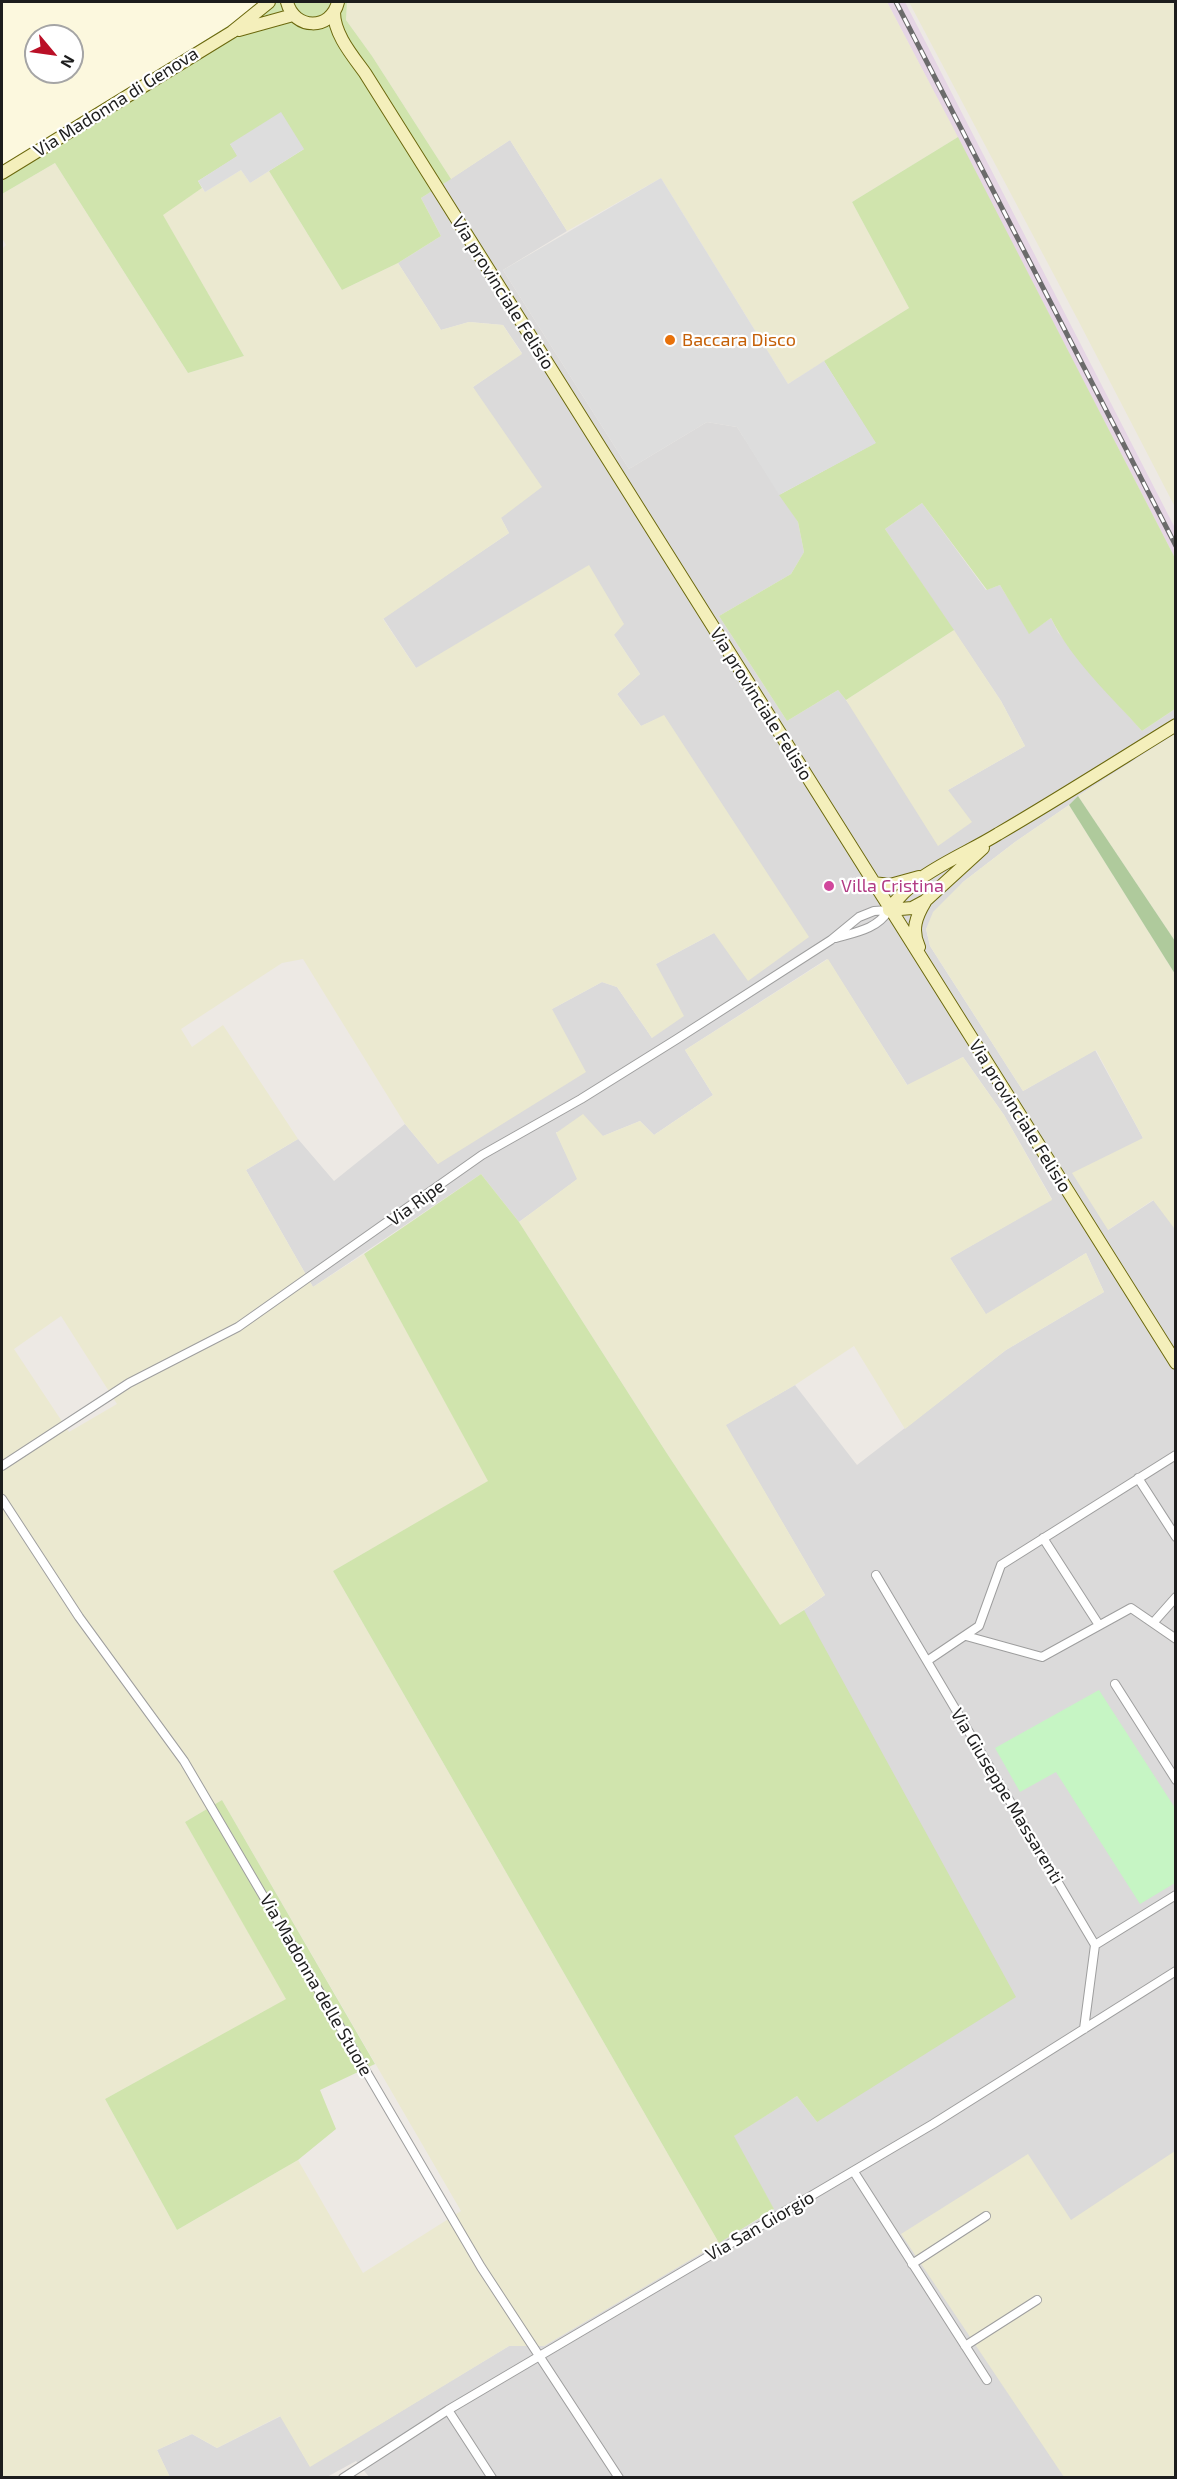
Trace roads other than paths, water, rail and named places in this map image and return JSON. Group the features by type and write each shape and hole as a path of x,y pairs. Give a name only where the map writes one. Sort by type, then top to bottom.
{"main road":[{"name":"Via Madonna di Genova","path":"2,173 232,32 269,2"},
{"path":"287,2 293,15 302,22 317,23 327,19 336,7"},
{"path":"336,7 336,24 346,46"},
{"name":"Via Madonna di Genova","path":"232,32 293,15"},
{"path":"317,23 346,46"},
{"name":"Via provinciale Felisio","path":"346,46 1176,1363"},
{"path":"873,883 890,885 922,876 996,835 1176,725"},
{"path":"889,910 912,908 925,901 996,835"},
{"path":"889,910 896,900 922,876"},
{"path":"925,901 914,927 915,940 933,978"}],"street":[{"name":"Via Ripe","path":"2,1466 129,1383 238,1327 483,1155 581,1099 831,940 859,917 874,911 889,910"},
{"name":"Via Ripe","path":"831,940 875,925 889,910"},
{"path":"927,1661 980,1626 1001,1565 1176,1455"},
{"path":"1138,1478 1176,1537"},
{"name":"Via Madonna delle Stuoie","path":"2,1498 79,1617 184,1761 481,2266 619,2478"},
{"path":"1043,1538 1099,1625"},
{"name":"Via Giuseppe Massarenti","path":"876,1575 1095,1945"},
{"path":"1152,1623 1176,1597"},
{"path":"966,1636 1042,1657 1131,1608 1176,1639"},
{"path":"1115,1684 1176,1780"},
{"path":"1084,2029 1095,1945 1176,1895"},
{"name":"Via San Giorgio","path":"343,2478 448,2410 854,2172 1176,1971"},
{"path":"854,2172 987,2380"},
{"path":"912,2264 986,2216"},
{"path":"965,2346 1037,2300"},
{"path":"448,2410 492,2478"}],"railway":[{"path":"896,2 1176,546"}],"place":[{"name":"Baccara Disco","path":"670,340"},
{"name":"Villa Cristina","path":"829,886"}]}
